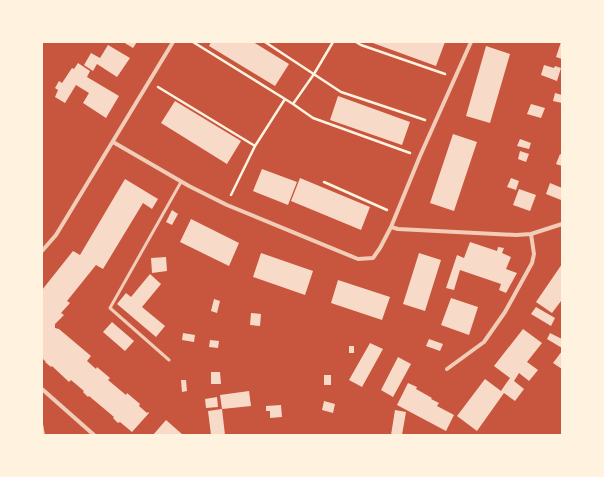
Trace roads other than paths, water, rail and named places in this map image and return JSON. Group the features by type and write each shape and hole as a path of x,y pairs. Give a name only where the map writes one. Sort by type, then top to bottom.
{"street":[{"path":"42,251 56,235 173,42"},
{"path":"113,142 182,182 226,205 358,259 373,258 391,227 420,156 471,42"},
{"path":"391,227 398,229 512,235 531,234 562,224"},
{"path":"447,369 484,342 505,312 532,263 534,254 531,234"},
{"path":"42,389 94,435"}],"lane":[{"path":"169,360 110,308 182,182"}]}
